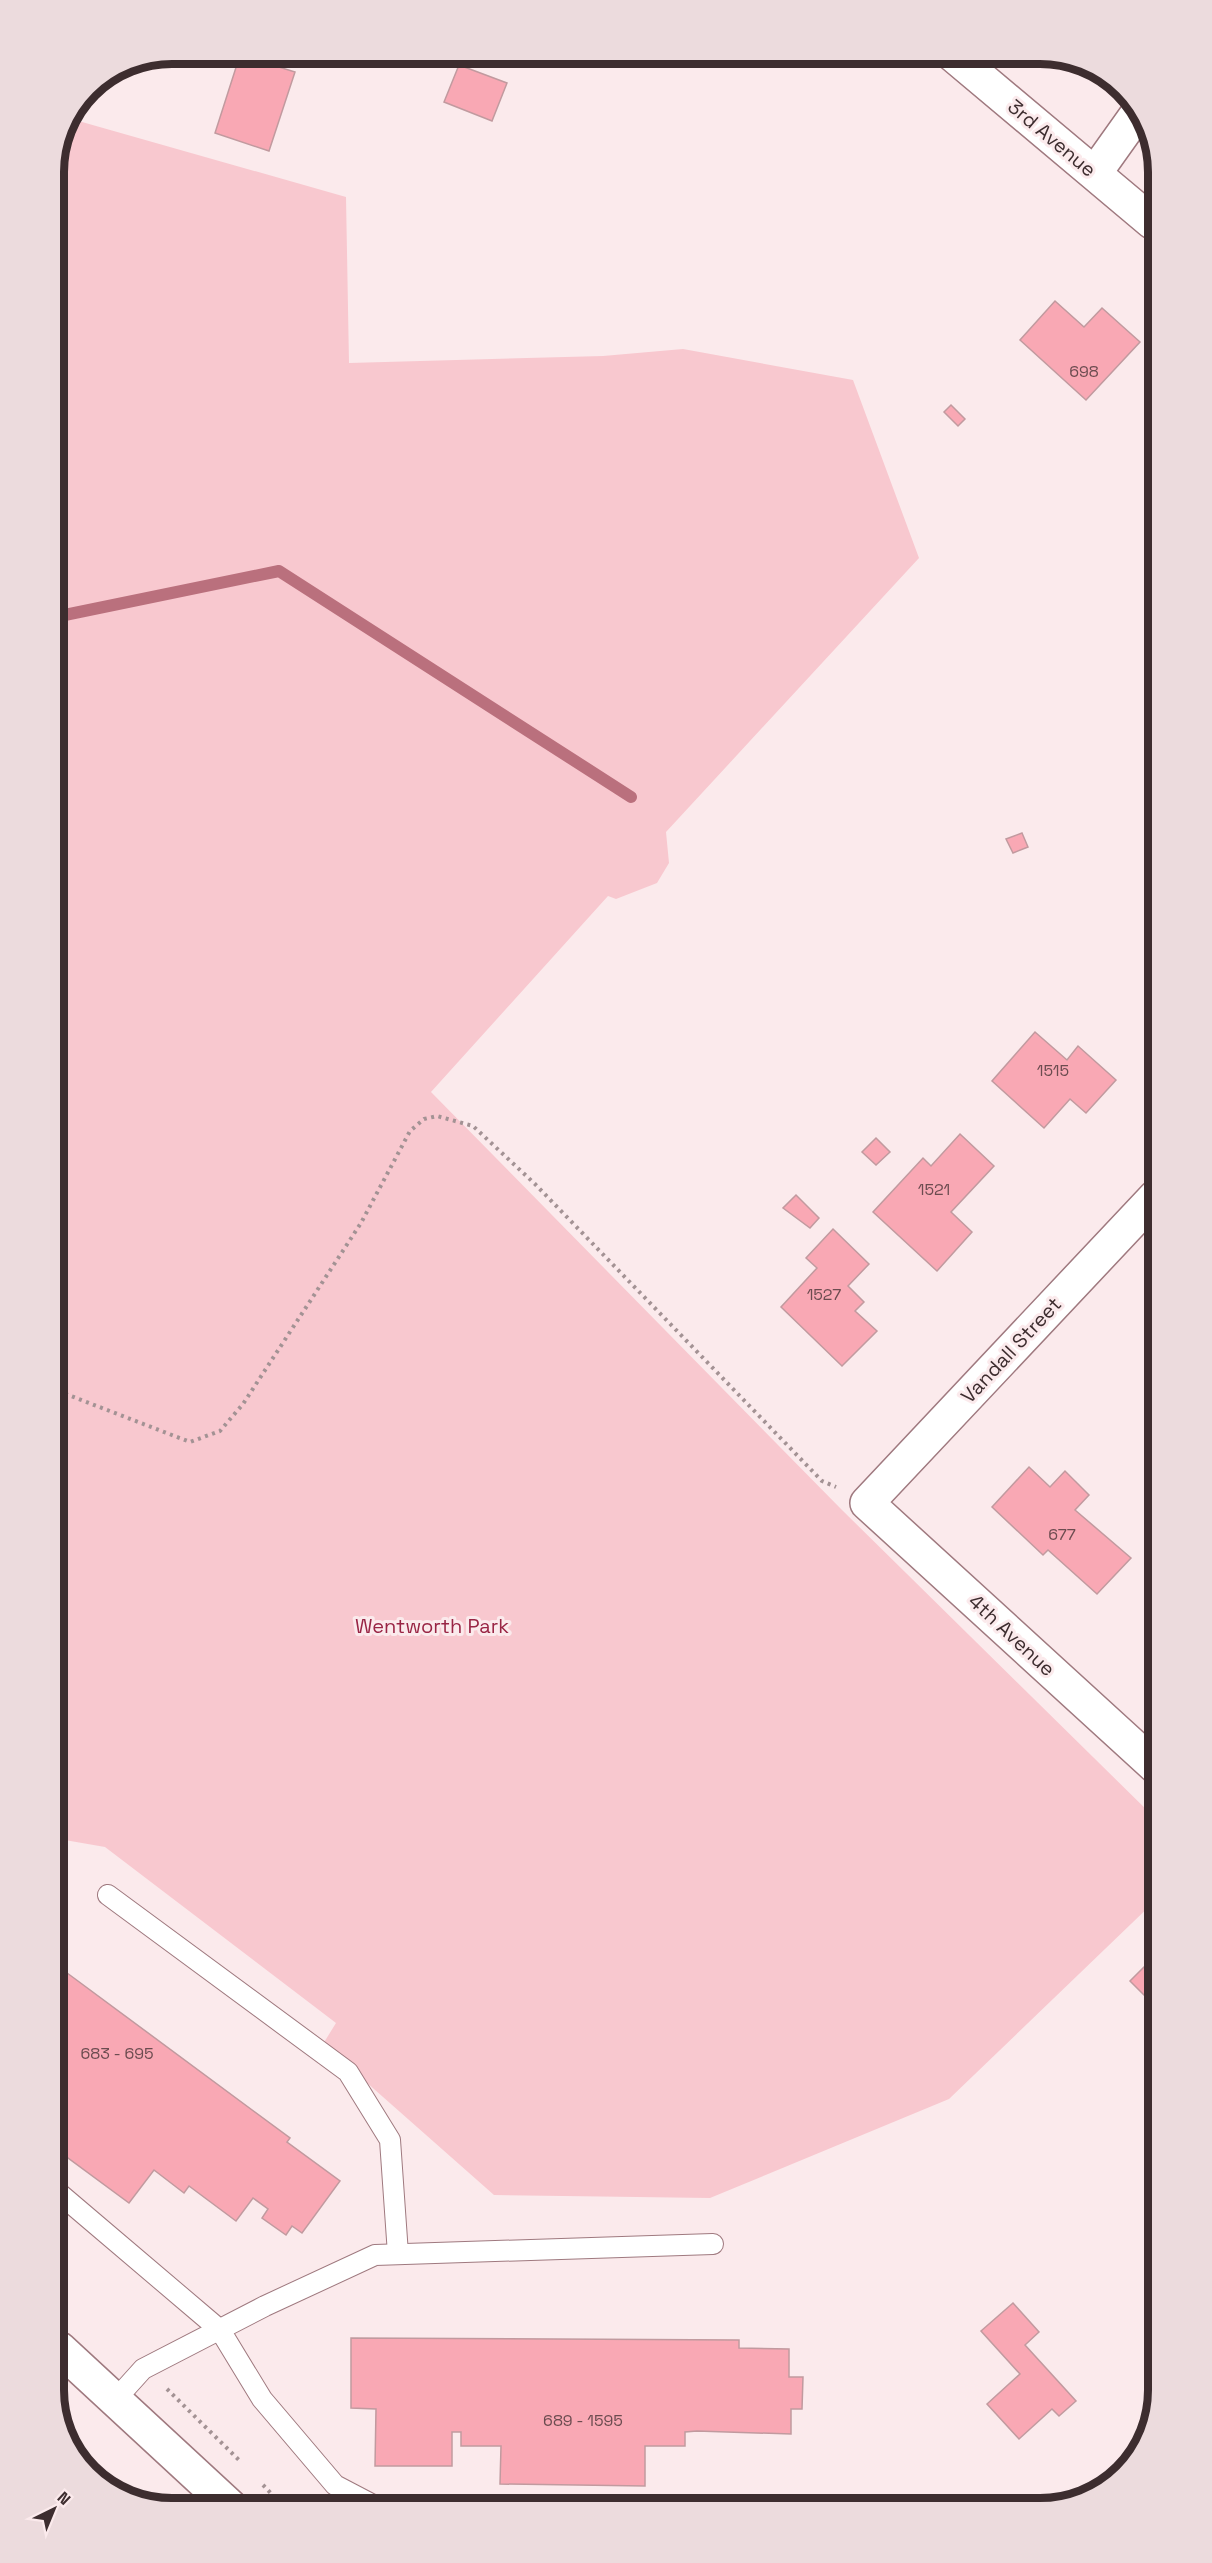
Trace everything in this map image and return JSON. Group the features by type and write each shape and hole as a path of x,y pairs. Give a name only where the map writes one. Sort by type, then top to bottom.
{"street":[{"name":"3rd Avenue","path":"965,65 1148,219"},
{"path":"1095,173 1133,119"},
{"name":"Vandall Street","path":"867,1503 1148,1204"},
{"name":"4th Avenue","path":"867,1503 1148,1760"},
{"path":"64,2353 221,2498"}],"lane":[{"path":"108,1894 348,2072 390,2140 398,2254"},
{"path":"64,2197 220,2330 262,2399 335,2485 360,2498"},
{"path":"115,2400 143,2370 265,2306 375,2255 714,2244"}],"path":[{"path":"64,1393 190,1442 220,1431 243,1404 362,1223 410,1131 424,1119 438,1116 473,1126 535,1184 822,1481 867,1503"}],"green space":[{"name":"Wentworth Park","path":"78,121 346,197 349,363 603,356 683,349 853,380 919,558 666,832 669,863 657,883 616,899 608,896 431,1092 842,1510 1148,1811 1148,1908 949,2099 710,2198 494,2195 323,2044 336,2023 105,1847 64,1840 65,159 70,138"}],"building":[{"path":"237,65 272,65 295,72 269,151 215,133"},
{"path":"459,65 507,83 492,121 444,102"},
{"path":"1055,301 1084,327 1102,308 1140,342 1086,400 1020,340"},
{"path":"951,405 965,419 958,426 944,412"},
{"path":"1022,833 1028,847 1013,853 1006,839"},
{"path":"1035,1032 1067,1060 1078,1046 1116,1080 1086,1113 1070,1099 1044,1128 992,1081"},
{"path":"960,1134 994,1166 951,1212 972,1232 937,1271 873,1212 923,1158 931,1166"},
{"path":"876,1138 890,1152 876,1165 862,1152"},
{"path":"796,1195 819,1218 810,1228 783,1208"},
{"path":"833,1229 869,1264 848,1286 864,1302 855,1311 877,1331 842,1366 781,1307 817,1268 806,1258"},
{"path":"1029,1467 1050,1487 1065,1471 1089,1495 1075,1510 1131,1558 1097,1594 1048,1550 1043,1555 992,1507"},
{"path":"1148,1963 1148,1999 1130,1981"},
{"path":"64,1971 290,2138 287,2142 340,2181 302,2233 292,2226 286,2235 262,2218 268,2209 253,2198 236,2221 189,2186 184,2193 154,2170 129,2203 64,2155"},
{"path":"1013,2303 1039,2332 1025,2345 1076,2401 1059,2416 1052,2409 1019,2439 987,2404 1020,2374 981,2331"},
{"path":"351,2338 739,2340 739,2348 789,2349 789,2377 803,2377 802,2409 791,2409 791,2434 697,2431 685,2432 685,2446 645,2446 645,2486 500,2484 501,2446 461,2446 461,2432 452,2432 452,2466 375,2466 376,2409 351,2408"}],"waterway":[{"path":"65,615 279,571 631,797"}]}
